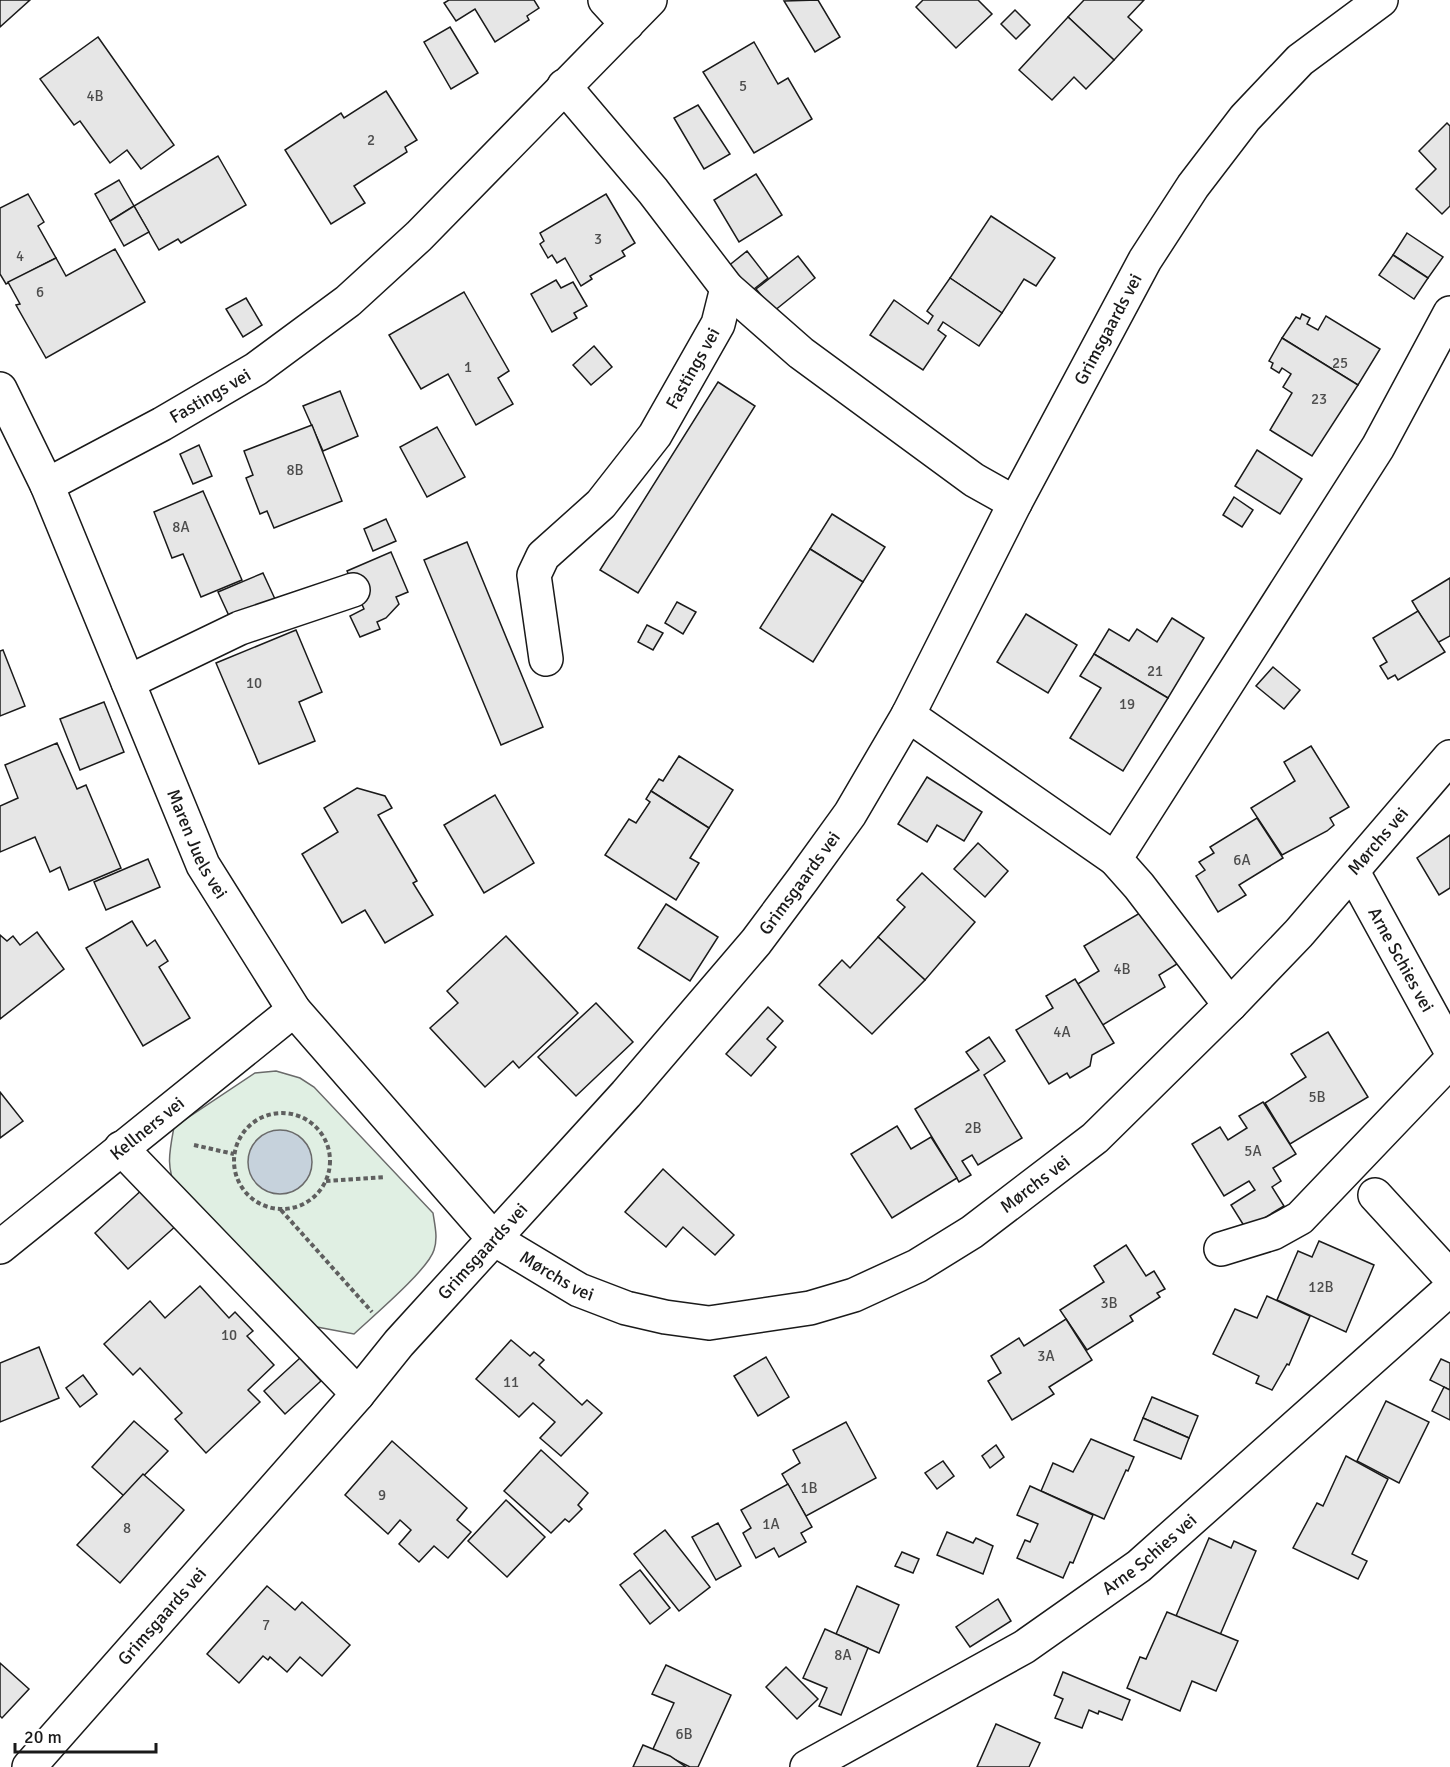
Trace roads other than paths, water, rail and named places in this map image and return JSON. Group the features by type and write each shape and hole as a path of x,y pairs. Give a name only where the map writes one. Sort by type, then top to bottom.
{"street":[{"path":"605,0 627,24"},
{"name":"Fastings vei","path":"47,484 162,424 256,369 348,301 419,236 650,0"},
{"name":"Grimsgaards vei","path":"29,1767 358,1394 399,1343 626,1094 756,942 850,814 908,714 1015,503 1144,260 1193,186 1245,118 1300,60 1381,0"},
{"path":"564,86 653,191 728,288 801,353 974,480 1015,503"},
{"name":"Fastings vei","path":"546,659 534,574 543,556 601,504 656,435 718,324 728,288"},
{"path":"1115,858 1378,447 1450,313"},
{"name":"Maren Juels vei","path":"0,390 47,484 203,865 294,1010 494,1239"},
{"path":"128,682 240,628 353,590"},
{"path":"908,714 1115,858 1230,1005"},
{"name":"Mørchs vei","path":"494,1239 579,1290 626,1308 665,1317 709,1323 810,1308 854,1295 916,1266 972,1232 1095,1138 1230,1005 1353,872 1450,757"},
{"name":"Arne Schies vei","path":"1353,872 1450,1049"},
{"name":"Kellners vei","path":"0,1247 294,1010"},
{"path":"1221,1249 1273,1233 1300,1218 1450,1061"},
{"path":"121,1148 358,1394"},
{"path":"1375,1195 1450,1277"},
{"name":"Arne Schies vei","path":"807,1767 1023,1647 1139,1566 1450,1289"}]}
